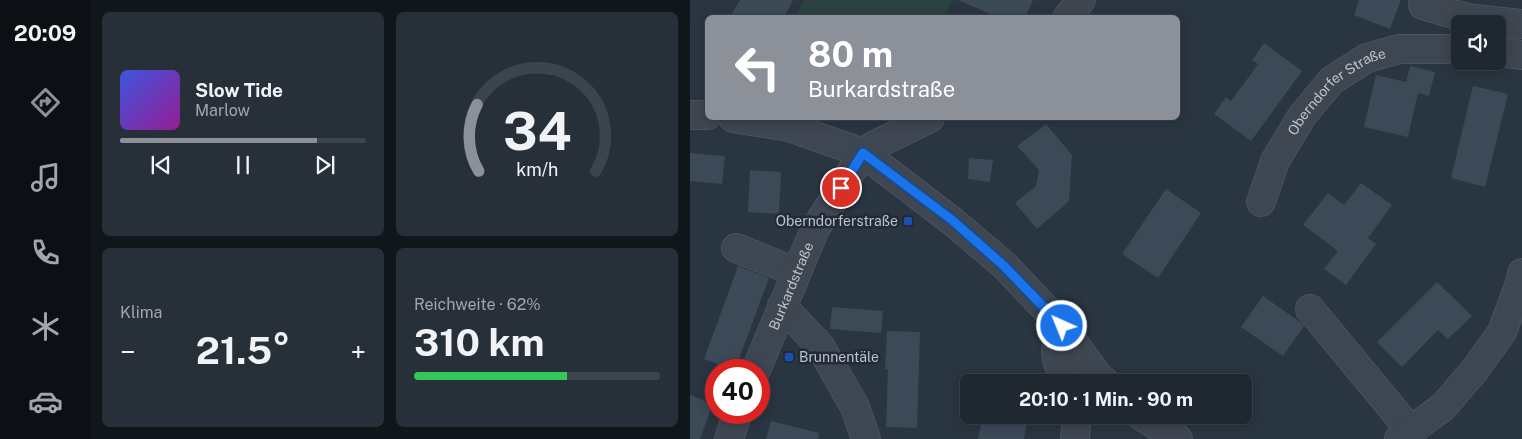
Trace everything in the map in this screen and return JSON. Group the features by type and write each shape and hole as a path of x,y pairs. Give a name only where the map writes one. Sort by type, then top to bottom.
{"street":[{"path":"1069,15 1081,0"},
{"path":"1423,5 1468,18 1522,24"},
{"name":"Oberndorfer Straße","path":"1261,202 1275,160 1302,116 1332,80 1367,58 1399,49 1451,48"},
{"path":"1506,53 1522,55"},
{"path":"690,115 705,115"},
{"path":"745,120 789,127 863,153 952,220 997,259 1062,326 1096,374"},
{"path":"863,153 872,146 926,120"},
{"name":"Burkardstraße","path":"760,359 815,229 863,153"},
{"path":"736,248 796,272"},
{"path":"1310,309 1405,435 1443,407 1474,371 1502,332 1522,273"},
{"path":"782,306 820,346 855,407 866,439"},
{"path":"1062,326 1055,344 1057,361 1063,374"},
{"path":"729,439 734,424"},
{"path":"1075,439 1076,424"},
{"path":"1154,424 1178,439"}],"green space":[{"path":"804,0 952,0 947,15 796,15"}],"building":[{"path":"740,0 793,0 786,15 731,15"},
{"path":"958,0 1033,0 1026,15 992,15"},
{"path":"1359,0 1401,0 1390,29 1354,15"},
{"path":"1264,43 1302,71 1251,141 1214,114 1226,97 1231,101 1258,64 1252,60"},
{"path":"1410,66 1435,72 1429,96 1418,93 1408,137 1364,127 1376,75 1406,82"},
{"path":"1473,86 1508,94 1485,187 1451,178"},
{"path":"1046,124 1072,155 1069,201 1037,229 1015,203 1036,186 1039,170 1017,146"},
{"path":"690,153 725,156 722,184 690,181"},
{"path":"969,158 993,160 990,182 968,179"},
{"path":"750,170 781,172 779,214 748,212"},
{"path":"1361,183 1392,205 1368,238 1376,244 1346,285 1324,269 1338,251 1303,225 1328,193 1344,205"},
{"path":"1166,189 1201,213 1158,278 1122,254"},
{"path":"738,266 769,278 739,359 704,359"},
{"path":"1437,282 1472,316 1448,339 1438,330 1402,367 1377,342"},
{"path":"1263,296 1304,326 1283,356 1241,327"},
{"path":"832,307 883,311 881,333 830,329"},
{"path":"887,331 920,332 917,428 886,427 888,369 885,369"},
{"path":"690,395 705,401 706,424 700,439 690,439"},
{"path":"771,421 819,433 818,439 766,439"},
{"path":"981,424 1026,424 1024,439 978,439"}],"place":[{"name":"Oberndorferstraße","path":"908,221"},
{"name":"Brunnentäle","path":"789,357"}],"route":[{"path":"841,188 863,153 952,220 1004,266 1062,326"}]}
